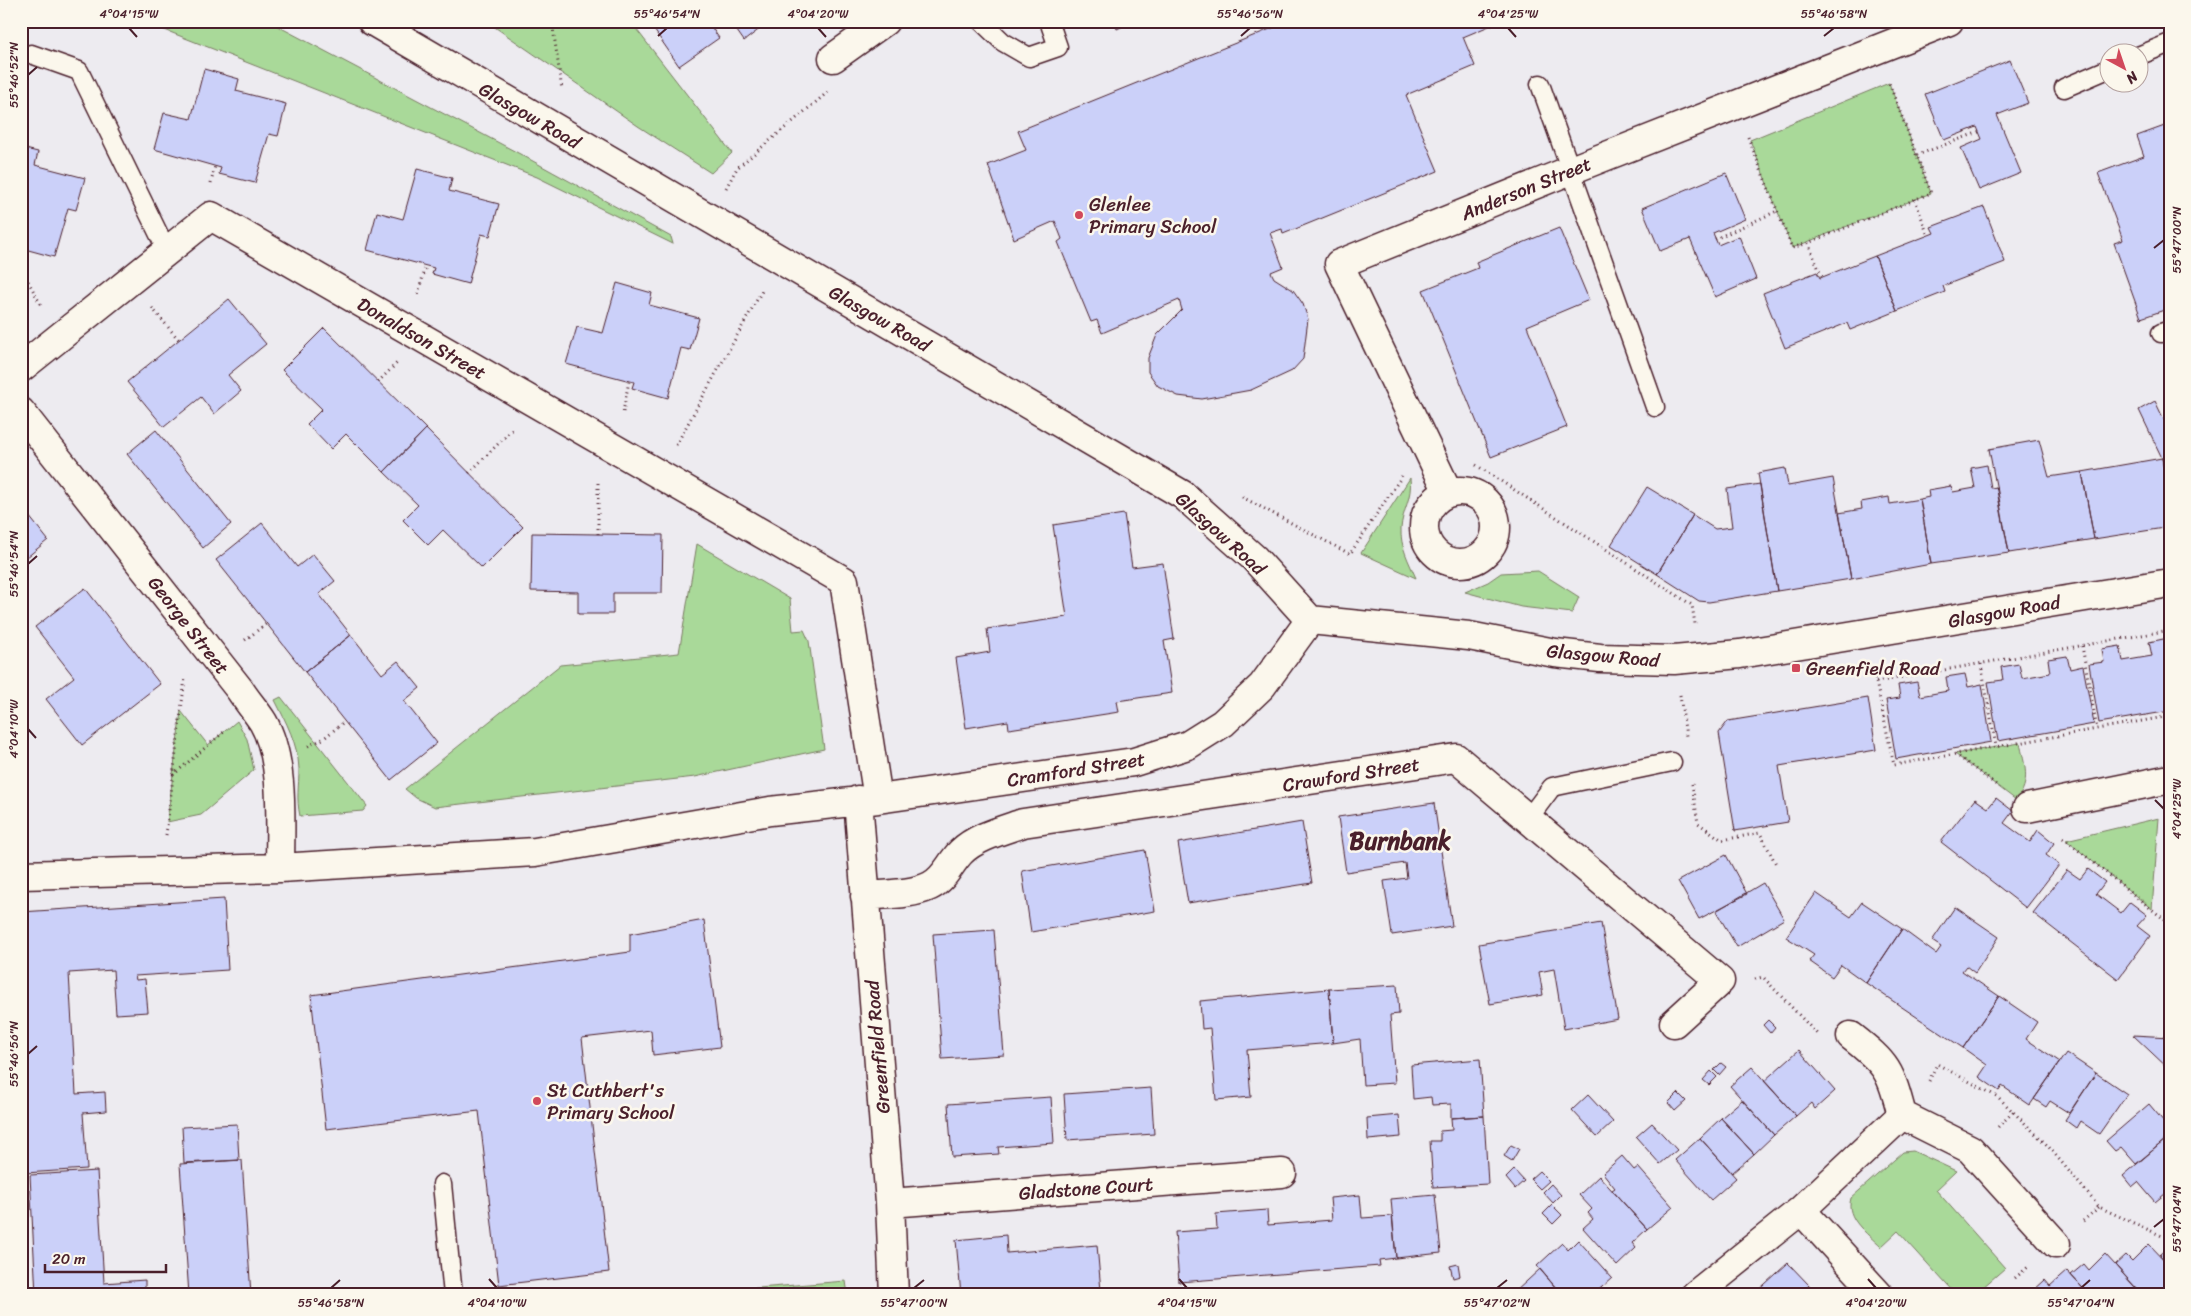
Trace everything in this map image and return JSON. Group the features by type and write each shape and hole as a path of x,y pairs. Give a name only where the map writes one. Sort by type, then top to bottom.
{"street":[{"name":"Glasgow Road","path":"372,21 569,138 1183,495 1254,558 1310,620 1469,636 1555,653 1600,658 1655,660 1740,654 2170,583"},
{"path":"833,58 885,21"},
{"name":"Anderson Street","path":"1448,492 1340,264 1570,170 1949,21"},
{"name":"Donaldson Street","path":"21,368 211,216 844,581"},
{"name":"George Street","path":"21,412 264,723 274,757 280,797 280,868"},
{"name":"Greenfield Road","path":"844,581 868,799 865,896 890,1203 894,1295"},
{"name":"Cramford Street","path":"21,875 280,868 535,852 770,811 1134,762 1188,745 1223,723 1262,686 1310,620"},
{"name":"Crawford Street","path":"865,896 930,886 943,877 961,851 986,836 1023,823 1456,758 1720,981"},
{"path":"2027,808 2170,779"},
{"path":"1674,1023 1720,981"},
{"path":"1851,1036 1880,1058 1892,1078 1907,1118 1970,1149 2056,1244"},
{"path":"1695,1295 1801,1210 1907,1118"},
{"name":"Gladstone Court","path":"890,1203 1282,1173"},
{"path":"1801,1210 1878,1295"}],"lane":[{"path":"981,21 1003,42 1029,57 1058,47 1049,21"},
{"path":"2148,52 2170,43"},
{"path":"31,54 79,70 167,251"},
{"path":"2064,88 2098,73"},
{"path":"1540,84 1655,407"},
{"path":"1528,819 1552,787 1672,762"},
{"path":"442,1184 453,1295"}],"path":[{"path":"552,21 569,138"},
{"path":"1736,106 1792,248 1808,242 1931,193 1877,50"},
{"path":"709,218 737,168 843,79 833,58"},
{"path":"1917,155 1979,132"},
{"path":"1915,199 1928,236"},
{"path":"1715,239 1778,211"},
{"path":"1808,242 1822,277"},
{"path":"21,268 58,338"},
{"path":"129,281 179,340"},
{"path":"660,475 765,286"},
{"path":"469,473 538,405"},
{"path":"1240,496 1350,554 1424,443"},
{"path":"598,534 598,482 615,450"},
{"path":"1475,464 1692,605"},
{"path":"161,871 191,628"},
{"path":"1876,682 2170,630"},
{"path":"1867,634 1894,765 2170,716"},
{"path":"2082,646 2097,729"},
{"path":"1981,664 1996,746"},
{"path":"1680,696 1686,740"},
{"path":"173,775 252,708"},
{"path":"1691,777 1698,824 1722,840 1760,833 1776,864"},
{"path":"1720,981 1763,977 1835,1052 1851,1036"},
{"path":"1907,1118 1937,1064 1998,1097 2048,1146 2099,1207 2162,1236"}],"green space":[{"path":"142,21 268,21 520,154 671,237 673,244 537,177"},
{"path":"486,21 630,21 732,153 711,173 638,126"},
{"path":"1889,83 1931,193 1792,248 1750,140"},
{"path":"1410,478 1410,492 1402,522 1401,535 1406,554 1416,578 1361,553"},
{"path":"697,544 790,599 793,631 804,630 809,641 824,749 695,777 435,807 416,798 405,789 560,665 679,653"},
{"path":"1538,571 1579,597 1572,613 1521,607 1465,592 1488,582 1501,573"},
{"path":"281,697 367,806 363,811 300,816 298,760 291,733 275,700"},
{"path":"181,711 208,745 237,721 247,739 254,770 201,815 167,822"},
{"path":"2020,743 2025,766 2025,780 2021,793 2016,800 1955,754"},
{"path":"2159,818 2152,909 2066,840"},
{"path":"1913,1151 1956,1171 1936,1190 2005,1268 1974,1295 1956,1295 1898,1231 1881,1247 1858,1225 1851,1213 1851,1198 1903,1152"},
{"path":"846,1281 848,1295 721,1295 720,1291"}],"building":[{"path":"648,21 707,21 719,38 679,66"},
{"path":"730,21 770,21 744,41"},
{"path":"1114,21 1134,21 1117,29"},
{"name":"Glenlee Primary School","path":"1290,21 1501,21 1463,37 1475,66 1406,95 1438,171 1283,234 1282,229 1270,233 1283,267 1271,272 1274,278 1293,290 1303,304 1308,319 1303,359 1292,371 1251,390 1202,399 1178,396 1158,386 1148,372 1148,358 1157,335 1182,310 1179,300 1102,333 1097,320 1091,322 1058,242 1062,239 1055,221 1014,239 988,165 1026,150 1018,131"},
{"path":"2010,60 2028,103 1997,115 2021,173 1979,190 1961,148 1982,139 1977,127 1944,140 1925,94"},
{"path":"204,69 239,79 236,91 286,104 278,136 269,134 255,183 219,174 221,168 154,149 164,113 191,119"},
{"path":"2170,124 2170,308 2141,318 2114,243 2123,240 2098,173 2144,156 2137,136"},
{"path":"21,148 38,152 35,165 85,178 76,210 68,208 54,257 21,248"},
{"path":"417,169 452,178 449,191 499,204 490,236 481,234 468,284 432,274 434,268 367,250 377,212 403,219"},
{"path":"1726,173 1745,219 1713,233 1718,245 1739,236 1756,279 1715,297 1690,239 1660,251 1642,208"},
{"path":"1984,207 2005,262 1943,286 1945,292 1897,311 1875,256 1934,233 1931,227"},
{"path":"1559,228 1589,300 1527,326 1567,427 1491,457 1423,290 1478,268 1476,262"},
{"path":"1875,256 1897,311 1850,330 1847,323 1785,348 1763,293 1817,272 1820,278"},
{"path":"617,283 652,293 649,305 699,318 690,350 681,348 668,398 632,388 634,382 566,364 577,327 603,333"},
{"path":"229,299 266,344 228,375 241,391 214,414 201,397 164,427 127,382"},
{"path":"324,328 426,429 384,472 346,434 331,449 307,424 322,409 282,370"},
{"path":"2155,401 2167,426 2170,425 2170,505 2162,458 2139,410"},
{"path":"426,429 523,527 482,568 443,530 428,545 403,520 418,505 384,472"},
{"path":"156,430 231,524 203,548 127,454"},
{"path":"2039,440 2049,477 2082,472 2094,539 2009,553 1989,449"},
{"path":"2162,458 2170,505 2170,527 2094,539 2082,472"},
{"path":"1987,465 1991,488 1997,487 2009,553 1931,564 1920,499 1929,497 1928,490 1951,486 1953,492 1975,488 1971,468"},
{"path":"1785,468 1788,486 1833,478 1851,579 1777,591 1758,473"},
{"path":"1760,484 1777,591 1709,602 1699,601 1657,574 1693,515 1715,529 1732,527 1727,489"},
{"path":"1647,487 1693,515 1657,574 1611,545"},
{"path":"1889,497 1890,504 1920,499 1931,564 1851,579 1839,513 1862,509 1861,502"},
{"path":"21,506 48,540 21,562"},
{"path":"1124,514 1132,567 1163,563 1174,639 1164,641 1172,693 1117,701 1119,712 1009,729 1008,721 966,728 956,658 990,652 987,629 1067,617 1053,525"},
{"path":"262,523 297,567 313,554 335,581 319,594 351,635 305,672 216,560"},
{"path":"532,533 663,535 662,593 613,593 613,614 578,614 578,592 531,591"},
{"path":"85,588 160,684 82,745 46,699 74,677 35,627"},
{"path":"351,635 382,674 398,661 420,688 404,701 437,743 391,780 305,672"},
{"path":"2168,638 2170,711 2099,723 2089,664 2104,662 2102,649 2120,646 2123,661 2152,656 2149,642"},
{"path":"2067,656 2070,669 2083,666 2094,724 1998,741 1988,682 2003,680 2001,667 2019,664 2022,678 2050,673 2048,659"},
{"path":"1965,674 1968,687 1982,684 1991,742 1896,759 1886,700 1900,698 1898,685 1917,682 1920,696 1948,691 1946,677"},
{"path":"1868,698 1876,750 1779,766 1788,822 1735,831 1719,733 1728,721"},
{"path":"21,762 23,831 21,831"},
{"path":"1996,798 2013,811 2004,823 2030,842 2038,830 2054,843 2046,855 2059,865 2026,908 1941,842 1975,799 1988,808"},
{"path":"1434,803 1452,926 1392,935 1384,881 1407,878 1405,863 1346,872 1338,817"},
{"path":"1302,822 1312,883 1188,903 1178,843"},
{"path":"1145,850 1155,911 1031,932 1022,871"},
{"path":"1726,855 1747,894 1699,919 1678,881"},
{"path":"2088,869 2105,882 2096,894 2121,913 2130,902 2147,915 2137,926 2150,936 2118,979 2033,913 2067,870 2080,879"},
{"path":"1763,883 1784,919 1737,947 1716,911"},
{"path":"1816,893 1851,917 1862,902 1902,929 1866,983 1841,965 1832,977 1809,961 1814,955 1786,937"},
{"path":"224,899 228,970 135,976 136,980 145,979 148,1012 116,1014 113,970 69,973 76,1094 105,1092 106,1111 83,1113 87,1169 25,1173 21,1113 21,912"},
{"path":"1955,907 1999,937 1975,973 1966,966 1962,971 1999,996 1963,1048 1866,983 1902,929 1936,954 1941,947 1932,941"},
{"path":"704,920 720,1047 653,1055 651,1030 582,1038 609,1272 499,1285 479,1111 326,1129 311,995 630,952 630,934"},
{"path":"1601,923 1618,1019 1564,1029 1554,969 1539,972 1543,995 1490,1004 1479,944"},
{"path":"994,930 1004,1055 942,1059 933,934"},
{"path":"1397,985 1399,1014 1390,1015 1395,1083 1363,1085 1360,1039 1333,1043 1329,989"},
{"path":"1329,989 1333,1043 1247,1050 1251,1097 1216,1100 1210,1028 1202,1029 1200,1001"},
{"path":"1999,996 2037,1022 2026,1039 2060,1062 2030,1105 2002,1086 1999,1091 1979,1077 1987,1065 1963,1048"},
{"path":"1768,1020 1775,1027 1770,1033 1763,1025"},
{"path":"2133,1035 2170,1037 2170,1070"},
{"path":"1799,1050 1835,1091 1815,1109 1811,1103 1796,1116 1764,1081"},
{"path":"2066,1053 2096,1073 2069,1113 2050,1101 2046,1107 2034,1099"},
{"path":"1480,1059 1484,1116 1451,1118 1451,1104 1432,1105 1431,1097 1413,1099 1411,1065"},
{"path":"1721,1063 1726,1067 1719,1075 1714,1070"},
{"path":"1752,1067 1796,1116 1774,1135 1730,1086"},
{"path":"1711,1071 1717,1077 1709,1085 1703,1080"},
{"path":"2096,1073 2127,1094 2099,1134 2080,1121 2076,1128 2065,1120"},
{"path":"1151,1088 1154,1134 1067,1140 1064,1094"},
{"path":"1678,1093 1686,1101 1675,1111 1668,1103"},
{"path":"1588,1095 1613,1122 1597,1137 1572,1110"},
{"path":"1051,1097 1054,1143 998,1147 999,1154 952,1157 948,1104"},
{"path":"1742,1100 1774,1135 1754,1154 1721,1118"},
{"path":"2149,1104 2170,1129 2170,1136 2136,1164 2121,1147 2115,1151 2106,1141"},
{"path":"1399,1115 1401,1137 1368,1140 1367,1118"},
{"path":"1484,1116 1488,1184 1433,1187 1430,1141 1440,1141 1440,1131 1452,1130 1451,1118"},
{"path":"1721,1118 1754,1154 1732,1173 1700,1138"},
{"path":"1652,1123 1677,1150 1660,1164 1636,1137"},
{"path":"237,1124 239,1160 184,1163 182,1127"},
{"path":"1700,1138 1736,1178 1711,1200 1675,1160"},
{"path":"2166,1139 2170,1144 2170,1190 2155,1202 2138,1182 2132,1187 2123,1176"},
{"path":"1511,1145 1519,1149 1512,1161 1504,1156"},
{"path":"1622,1156 1634,1170 1638,1167 1673,1207 1647,1229 1612,1190 1615,1188 1603,1173"},
{"path":"242,1160 251,1295 189,1295 180,1164"},
{"path":"1514,1170 1524,1181 1515,1189 1506,1178"},
{"path":"97,1171 104,1283 145,1280 145,1295 36,1295 30,1175"},
{"path":"1539,1171 1549,1181 1540,1189 1530,1179"},
{"path":"1599,1176 1647,1229 1632,1243 1636,1248 1617,1266 1583,1228 1593,1219 1588,1213 1592,1209 1579,1195"},
{"path":"1551,1184 1561,1195 1553,1203 1543,1192"},
{"path":"1360,1195 1362,1218 1392,1216 1396,1258 1379,1260 1380,1266 1179,1282 1175,1232 1217,1229 1216,1214 1267,1210 1268,1225 1332,1220 1330,1198"},
{"path":"1435,1195 1441,1253 1396,1258 1391,1199"},
{"path":"1552,1205 1562,1215 1553,1224 1543,1214"},
{"path":"1006,1235 1007,1253 1097,1245 1101,1291 1053,1295 961,1295 956,1240"},
{"path":"1578,1240 1612,1278 1593,1295 1588,1290 1583,1295 1562,1295 1537,1266 1562,1243 1568,1250"},
{"path":"2149,1244 2170,1266 2170,1292 2167,1295 2142,1295 2115,1265 2126,1255 2132,1261"},
{"path":"2170,1246 2170,1266 2160,1255"},
{"path":"2105,1254 2138,1290 2132,1295 2089,1295 2071,1275 2084,1264 2089,1270"},
{"path":"1788,1263 1809,1285 1798,1295 1753,1295"},
{"path":"1458,1264 1460,1276 1453,1278 1450,1266"},
{"path":"1540,1269 1562,1295 1518,1295 1515,1292"},
{"path":"2067,1271 2089,1295 2036,1295 2033,1291 2045,1280 2050,1286"},
{"path":"1809,1285 1817,1295 1798,1295"}],"place":[{"name":"Glenlee Primary School","path":"1079,215"},
{"name":"Greenfield Road","path":"1796,668"},
{"name":"St Cuthbert's Primary School","path":"537,1101"}],"district":[{"name":"Burnbank","path":"1400,841"}]}
